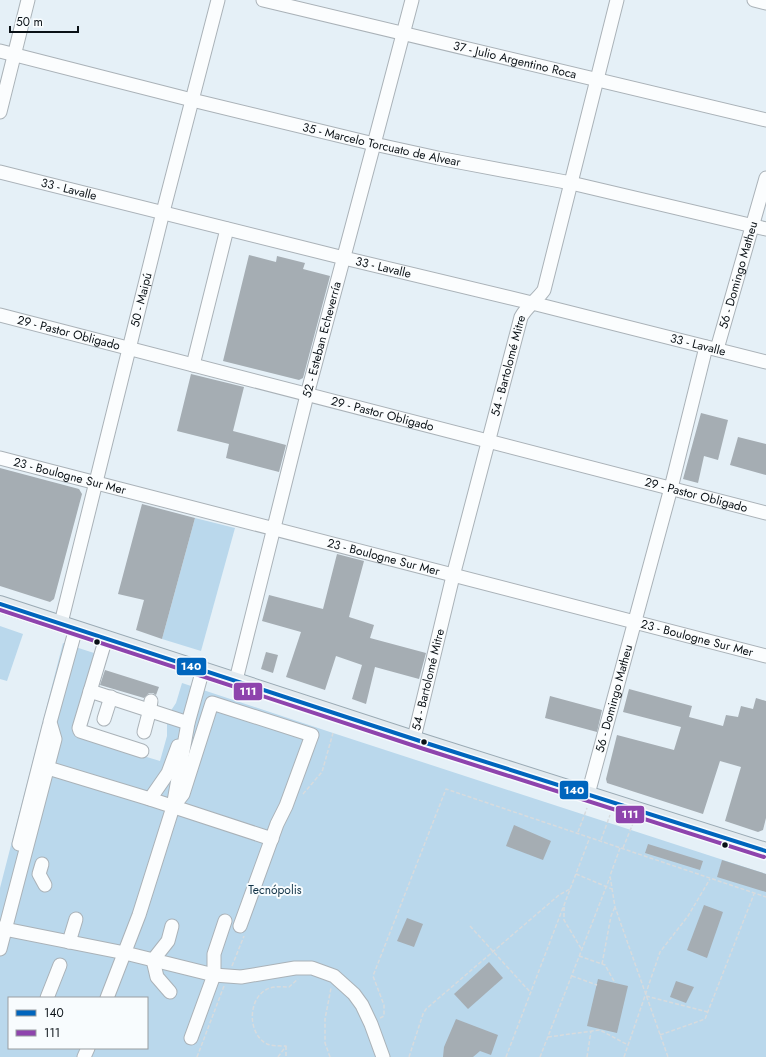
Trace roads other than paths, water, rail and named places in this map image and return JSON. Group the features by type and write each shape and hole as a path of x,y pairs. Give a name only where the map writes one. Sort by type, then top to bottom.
{"main road":[{"path":"0,604 766,851"}],"street":[{"path":"0,112 28,0"},
{"name":"50 - Maipú","path":"0,916 50,722 97,482 218,0"},
{"name":"37 - Julio Argentino Roca","path":"263,0 766,120"},
{"name":"52 - Esteban Echeverría","path":"236,680 307,395 412,0"},
{"name":"54 - Bartolomé Mitre","path":"414,738 453,576 521,317 525,309 539,297 544,290 616,0"},
{"path":"754,0 766,3"},
{"name":"35 - Marcelo Torcuato de Alvear","path":"0,51 192,100 374,144 438,158 571,183 766,229"},
{"name":"33 - Lavalle","path":"0,172 766,362"},
{"name":"56 - Domingo Matheu","path":"591,795 634,622 671,488 712,348 753,226 766,178"},
{"path":"193,365 227,229"},
{"name":"29 - Pastor Obligado","path":"0,315 766,512"},
{"name":"23 - Boulogne Sur Mer","path":"0,458 766,656"},
{"path":"104,720 101,692 106,638"},
{"path":"150,799 168,773 188,722 203,669"},
{"path":"101,692 150,705 188,722"},
{"path":"101,692 79,728 80,731 142,751"},
{"path":"173,807 183,794 212,703 312,735 240,926"},
{"path":"144,732 150,705"},
{"path":"0,949 2,929 55,739 50,722"},
{"path":"107,997 145,896 173,807 188,722"},
{"path":"48,768 150,799 272,839"},
{"path":"42,864 39,874 45,885"},
{"path":"69,942 76,919"},
{"path":"191,1038 214,975 214,954 225,921"},
{"path":"153,960 168,941 172,926"},
{"path":"2,929 124,953 214,975 241,977 295,968 312,968 334,976 354,994 362,1005 371,1024 383,1057"},
{"path":"153,960 157,976 170,992"},
{"path":"47,997 60,965"}],"park label":[{"name":"Tecnópolis","path":"275,890"}]}
